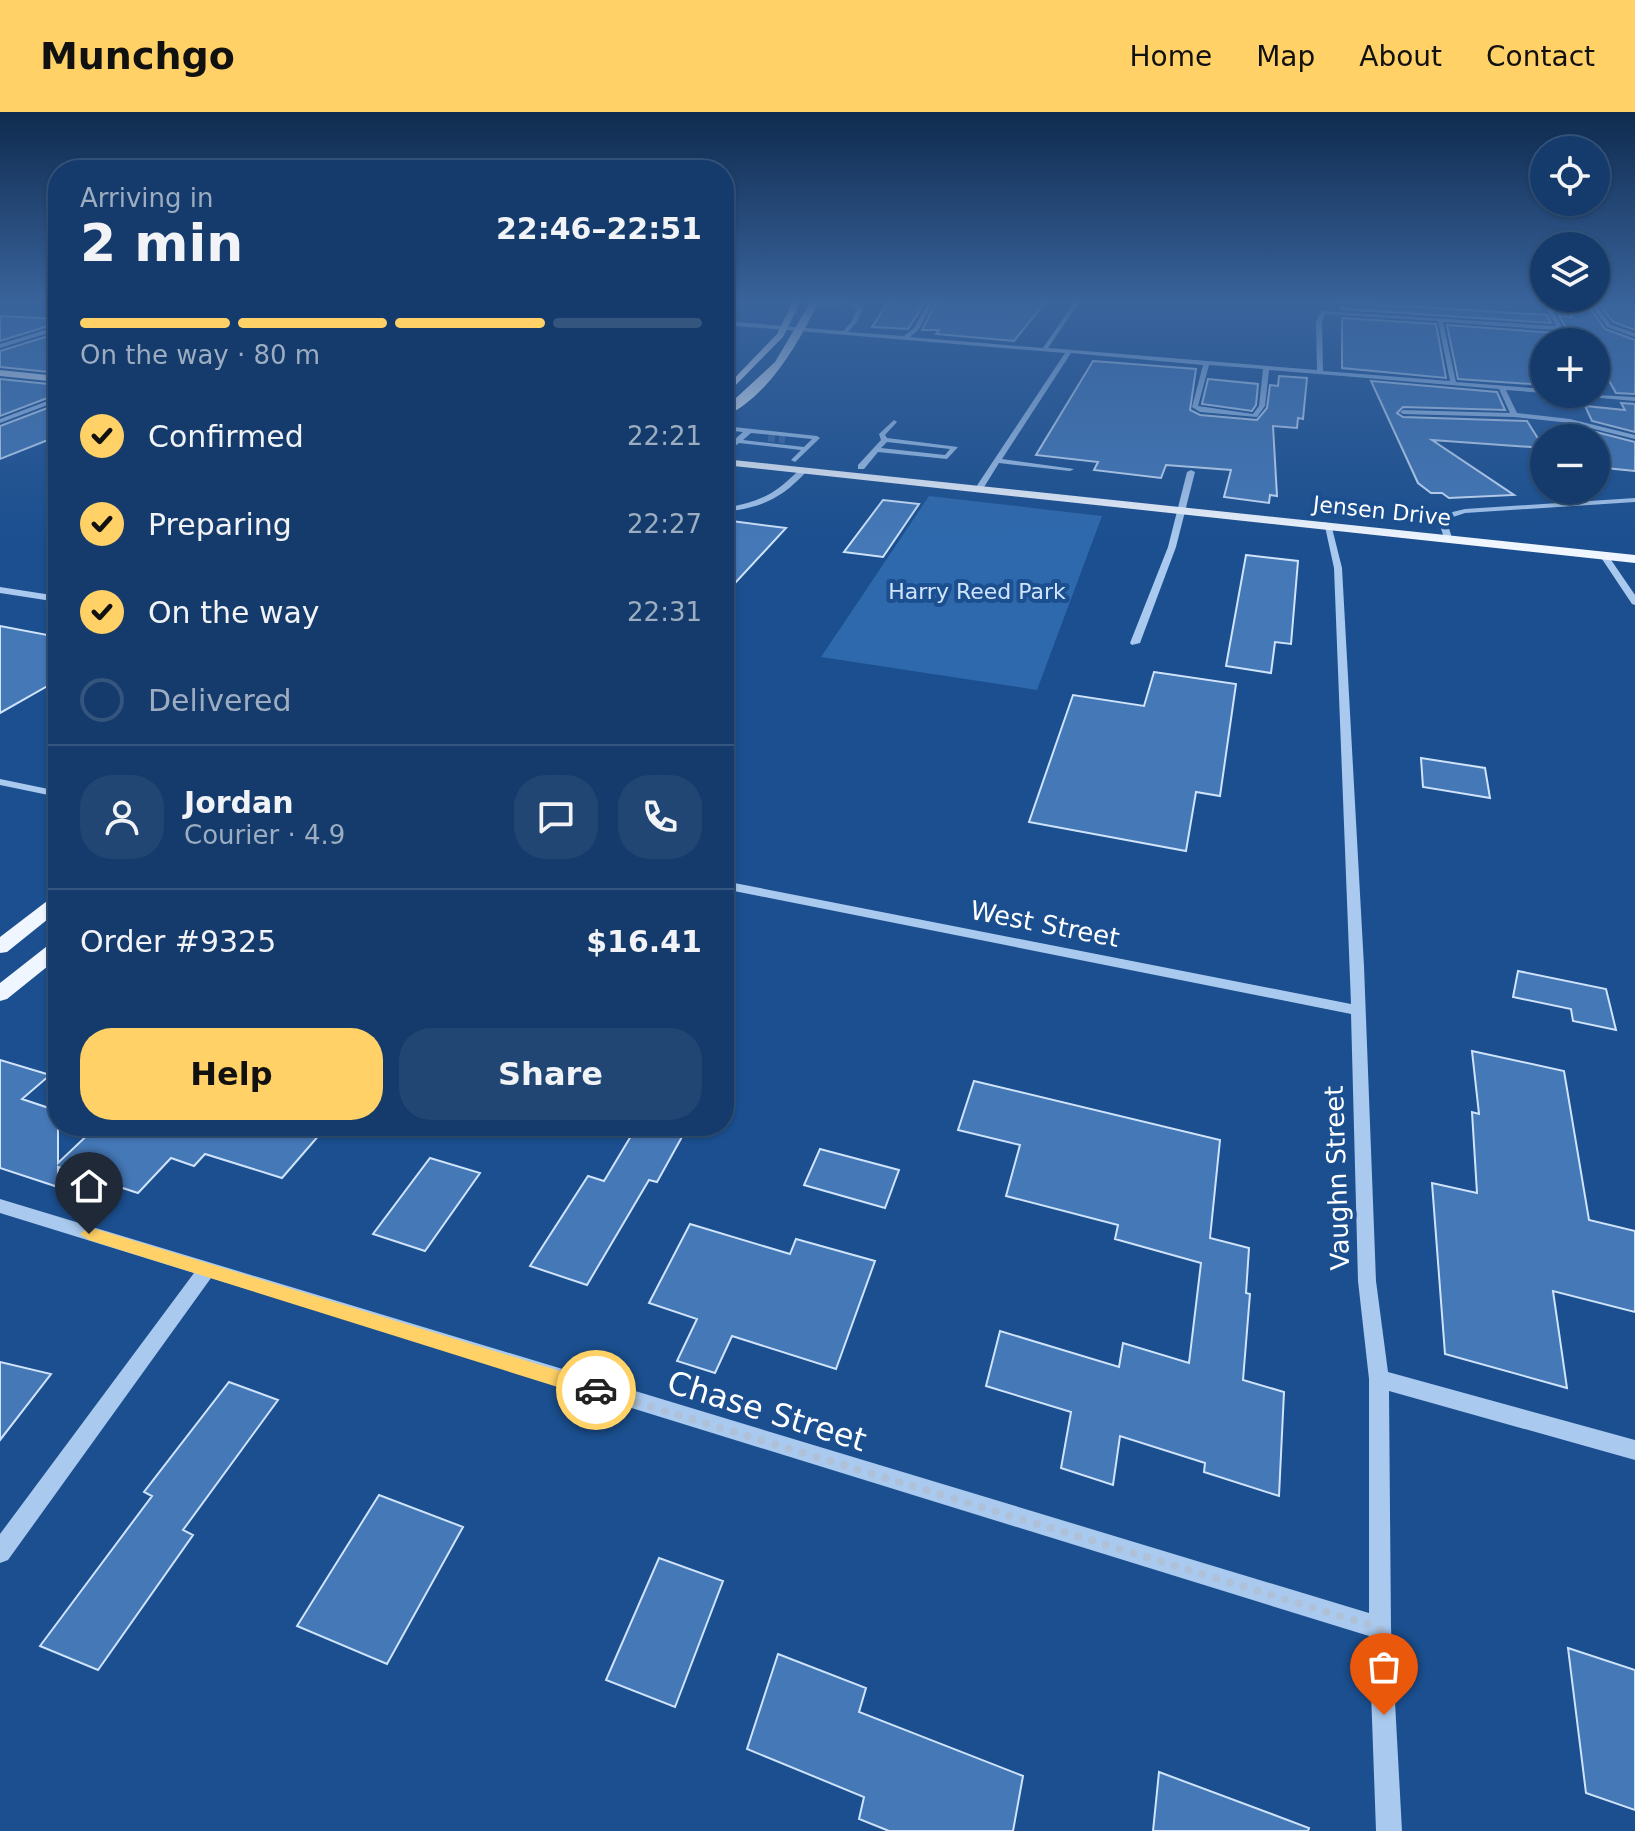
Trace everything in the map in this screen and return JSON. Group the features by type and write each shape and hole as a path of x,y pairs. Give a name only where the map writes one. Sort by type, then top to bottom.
{"main road":[{"path":"734,406 763,381"},
{"name":"Jensen Drive","path":"734,456 861,467 981,486"},
{"name":"Jensen Drive","path":"734,457 803,471 981,486 1635,559"},
{"path":"0,947 48,910"},
{"path":"0,994 48,956"}],"street":[{"path":"981,486 1050,381"},
{"path":"1202,381 1195,407 1255,416 1262,406 1265,381"},
{"path":"1431,381 1530,390"},
{"path":"1502,388 1514,415"},
{"path":"1610,395 1635,399"},
{"path":"0,421 48,403"},
{"path":"1403,412 1514,415 1570,421 1635,435"},
{"path":"876,450 947,457 955,447 885,440 881,435 894,422"},
{"path":"734,432 809,446"},
{"path":"744,436 768,438"},
{"path":"734,446 744,436 817,438 795,460"},
{"path":"785,440 809,446"},
{"path":"861,467 885,440"},
{"path":"998,461 1070,469"},
{"path":"734,509 765,504 803,471"},
{"path":"1135,643 1172,547 1191,472"},
{"path":"1448,538 1443,522 1447,516 1465,511 1635,500"},
{"name":"Vaughn Street","path":"1327,524 1338,568 1367,1281 1379,1379 1380,1628 1389,1831"},
{"path":"1604,556 1635,602"},
{"path":"0,590 48,597"},
{"path":"0,782 48,792"},
{"name":"West Street","path":"734,887 1357,1010"},
{"name":"Chase Street","path":"0,1206 1380,1628"},
{"path":"0,1552 207,1270"},
{"path":"1379,1379 1635,1450"}],"green space":[{"name":"Harry Reed Park","path":"929,496 1102,516 1037,690 821,657"}],"building":[{"path":"0,381 48,384 48,398 0,416"},
{"path":"1081,381 1194,381 1190,410 1200,415 1257,420 1267,408 1270,385 1278,386 1278,381 1307,381 1303,419 1298,418 1297,428 1273,426 1277,496 1270,495 1269,503 1224,497 1231,470 1166,465 1161,478 1094,470 1098,462 1036,455"},
{"path":"1207,381 1258,384 1256,405 1252,411 1202,404"},
{"path":"1371,381 1497,392 1505,410 1403,407 1397,413 1403,417 1527,421 1530,426 1530,447 1432,440 1514,495 1449,498 1442,493 1431,493 1418,483"},
{"path":"1490,381 1530,381 1530,384"},
{"path":"1610,381 1635,381 1635,394 1616,393"},
{"path":"1621,403 1635,404 1635,432 1592,421 1586,408 1605,408 1625,410"},
{"path":"48,408 48,440 0,459 0,426"},
{"path":"1610,436 1635,442 1635,471 1610,468"},
{"path":"883,500 919,504 883,557 844,552"},
{"path":"734,521 786,528 734,584"},
{"path":"1246,555 1298,561 1291,644 1275,642 1271,673 1226,666"},
{"path":"0,626 48,635 48,686 0,713"},
{"path":"1154,672 1236,684 1220,796 1196,792 1186,851 1029,822 1073,695 1144,706"},
{"path":"1421,758 1485,768 1490,798 1423,787"},
{"path":"1518,971 1606,989 1616,1030 1573,1021 1571,1009 1513,997"},
{"path":"1472,1051 1564,1071 1589,1220 1635,1231 1635,1312 1553,1291 1567,1388 1445,1354 1432,1183 1477,1193 1472,1112 1479,1114"},
{"path":"0,1060 48,1074 22,1099 48,1108 48,1136 58,1136 58,1163 86,1136 318,1136 282,1178 205,1154 194,1166 171,1158 138,1193 58,1167 58,1187 0,1168"},
{"path":"974,1081 1220,1140 1210,1238 1249,1248 1246,1293 1250,1294 1243,1380 1284,1392 1279,1496 1204,1472 1205,1463 1120,1436 1113,1485 1061,1468 1071,1412 986,1386 1000,1331 1119,1367 1123,1343 1189,1363 1201,1263 1115,1239 1118,1225 1006,1196 1020,1145 958,1130"},
{"path":"631,1136 682,1136 657,1182 649,1180 587,1285 530,1266 588,1176 604,1181"},
{"path":"820,1149 899,1170 885,1208 804,1185"},
{"path":"430,1158 480,1173 425,1251 373,1234"},
{"path":"690,1224 790,1254 796,1239 875,1261 836,1369 732,1336 715,1373 677,1361 697,1319 649,1303"},
{"path":"0,1362 51,1374 0,1440"},
{"path":"229,1382 278,1400 183,1530 193,1535 98,1670 40,1646 152,1496 144,1492"},
{"path":"379,1495 463,1527 387,1664 297,1626"},
{"path":"659,1558 723,1581 675,1707 606,1680"},
{"path":"1568,1648 1635,1670 1635,1810 1586,1793"},
{"path":"778,1654 866,1688 859,1712 1023,1776 1013,1831 889,1831 859,1819 864,1797 747,1749"},
{"path":"1159,1772 1309,1828 1308,1831 1153,1831"}],"tunnel":[{"path":"768,438 785,440"}],"way so far":[{"path":"596,1390 1380,1628 1384,1715"}],"route":[{"path":"89,1234 596,1390"}]}
